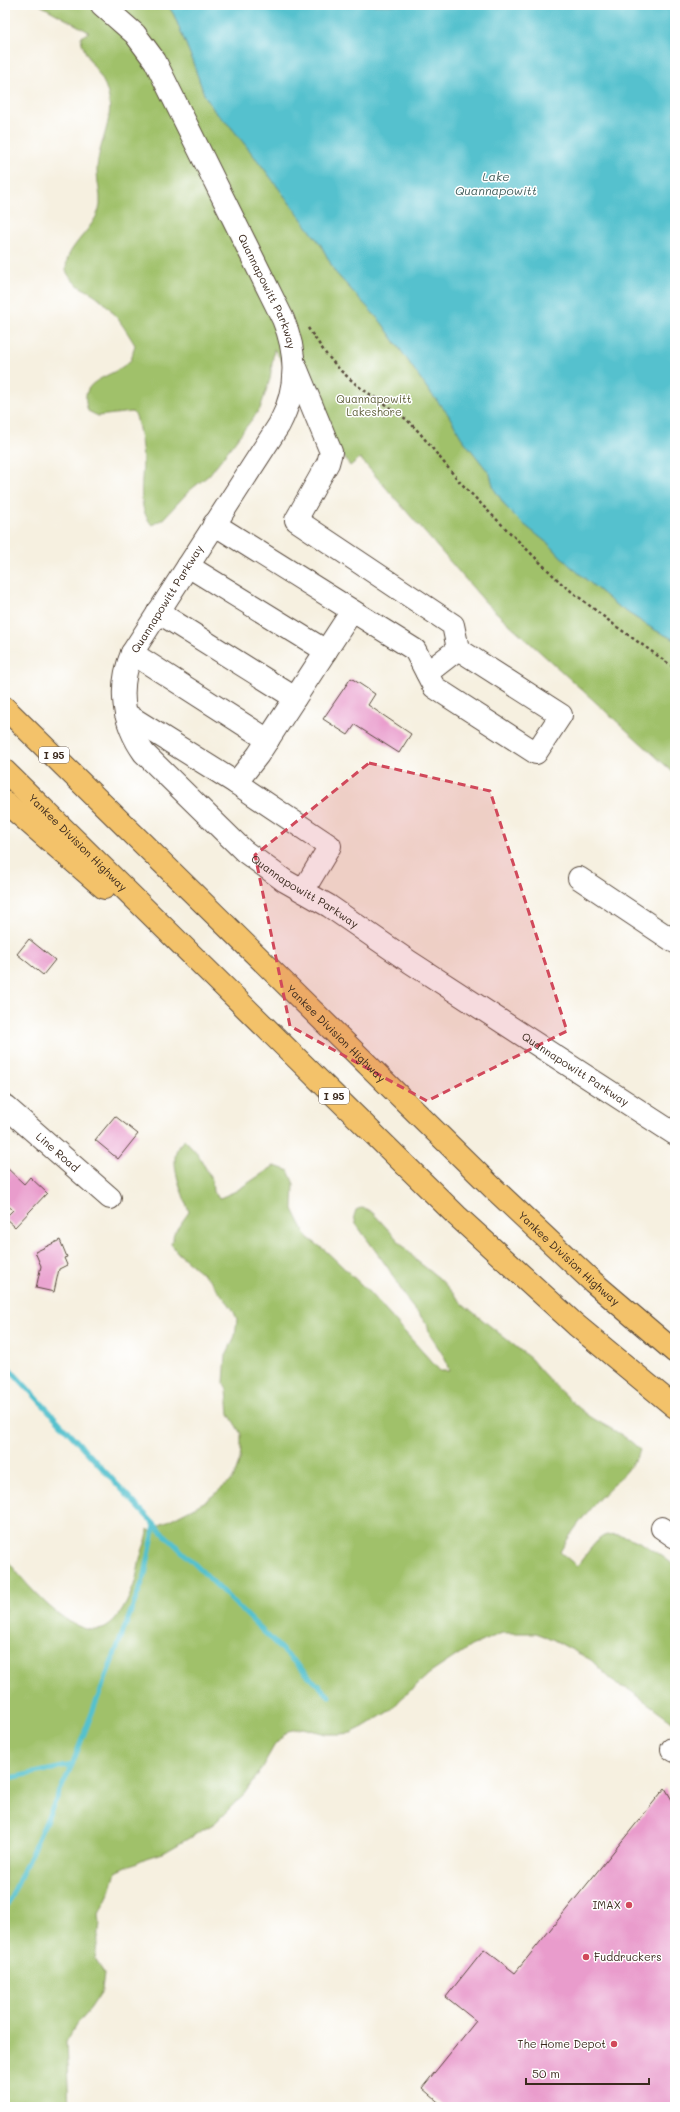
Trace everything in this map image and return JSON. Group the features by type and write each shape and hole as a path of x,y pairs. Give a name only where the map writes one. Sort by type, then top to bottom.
{"highway":[{"name":"Yankee Division Highway","path":"5,708 492,1187 593,1282 675,1352"},
{"name":"Yankee Division Highway","path":"5,771 457,1216 576,1325 675,1407"},
{"path":"5,802 141,919 212,974"}],"street":[{"name":"Quannapowitt Parkway","path":"102,5 136,34 155,61 283,319 290,340 294,362 293,384 284,415 132,653 124,680 123,700 126,714 134,736 144,753 244,852 285,882 329,906 410,962 675,1134"},
{"path":"214,524 415,650 434,687 536,753 561,715 458,648 453,626 296,520 328,463 331,452 294,362"},
{"path":"188,566 326,651"},
{"path":"236,783 268,740 352,611"},
{"path":"158,612 295,698"},
{"path":"427,673 458,648"},
{"path":"132,653 268,740"},
{"path":"126,714 236,783 330,846 302,891"},
{"path":"579,878 675,942"},
{"name":"Line Road","path":"5,1106 110,1198"}],"path":[{"path":"304,322 326,354 341,371 358,386 402,416 419,432 462,485 546,569 595,610 675,668"}],"highlighted area":[{"path":"369,763 490,791 567,1031 427,1101 290,1026 255,855"}],"green space":[{"name":"Quannapowitt Lakeshore","path":"40,5 168,5 174,15 190,54 204,94 215,112 231,127 262,166 321,245 335,272 382,323 429,391 448,414 461,437 490,474 494,489 507,508 521,522 551,546 568,564 616,605 653,629 675,640 675,774 487,604 360,458 350,466 274,349 270,379 260,409 209,475 189,491 163,519 152,525 147,518 142,502 143,459 141,438 136,416 132,412 98,416 88,411 86,400 87,392 90,386 131,360 135,345 120,321 106,304 96,296 78,286 70,278 66,271 70,253 92,224 100,205 97,171 100,152 108,123 110,104 108,94 102,79 85,52 81,37 89,32"},
{"path":"185,1140 198,1154 212,1180 213,1192 220,1198 236,1191 274,1166 288,1170 294,1184 293,1209 307,1237 326,1251 367,1290 440,1371 449,1371 445,1358 430,1335 427,1324 409,1303 388,1268 356,1224 354,1216 356,1210 363,1208 373,1213 417,1261 439,1278 463,1304 531,1359 552,1383 570,1400 594,1419 624,1436 640,1450 633,1463 591,1508 560,1552 577,1566 601,1538 612,1534 622,1535 641,1543 675,1566 675,1723 628,1689 617,1685 591,1660 552,1639 536,1633 502,1633 471,1646 429,1674 391,1710 351,1733 326,1734 303,1728 288,1731 274,1746 257,1776 244,1794 215,1823 165,1852 146,1858 116,1872 111,1889 99,1914 100,1923 95,1959 104,1973 102,1991 90,2009 76,2025 66,2042 69,2107 5,2107 5,1557 23,1580 49,1606 64,1618 78,1626 92,1630 105,1628 110,1625 119,1615 129,1597 135,1581 148,1529 153,1533 158,1526 206,1501 233,1479 240,1460 241,1434 229,1414 227,1390 224,1383 226,1355 235,1336 237,1319 232,1308 210,1280 178,1253 171,1244 174,1233 189,1212 176,1174 175,1163 179,1146"}],"water":[{"name":"Lake Quannapowitt","path":"168,5 675,5 675,640 653,629 616,605 568,564 551,546 521,522 507,508 494,489 490,474 461,437 448,414 429,391 382,323 335,272 321,245 262,166 231,127 215,112 204,94 190,54 174,15"}],"building":[{"path":"351,678 375,694 368,705 411,734 399,753 355,725 348,735 323,719"},
{"path":"29,939 55,960 43,975 17,954"},
{"path":"115,1116 138,1134 118,1159 95,1140"},
{"path":"5,1166 24,1184 30,1177 47,1193 15,1227 5,1218 13,1210 5,1203"},
{"path":"60,1240 67,1257 64,1258 67,1265 59,1269 54,1292 36,1288 41,1266 35,1252"},
{"path":"665,1788 675,1805 675,2107 444,2107 422,2088 476,2021 446,1997 484,1949 515,1973"}],"waterway":[{"path":"5,1364 155,1525 329,1696"},
{"path":"5,1910 72,1765 145,1575 155,1525"},
{"path":"5,1779 72,1765"}],"place":[{"name":"IMAX","path":"629,1905"},
{"name":"Fuddruckers","path":"586,1957"},
{"name":"The Home Depot","path":"614,2044"}]}
